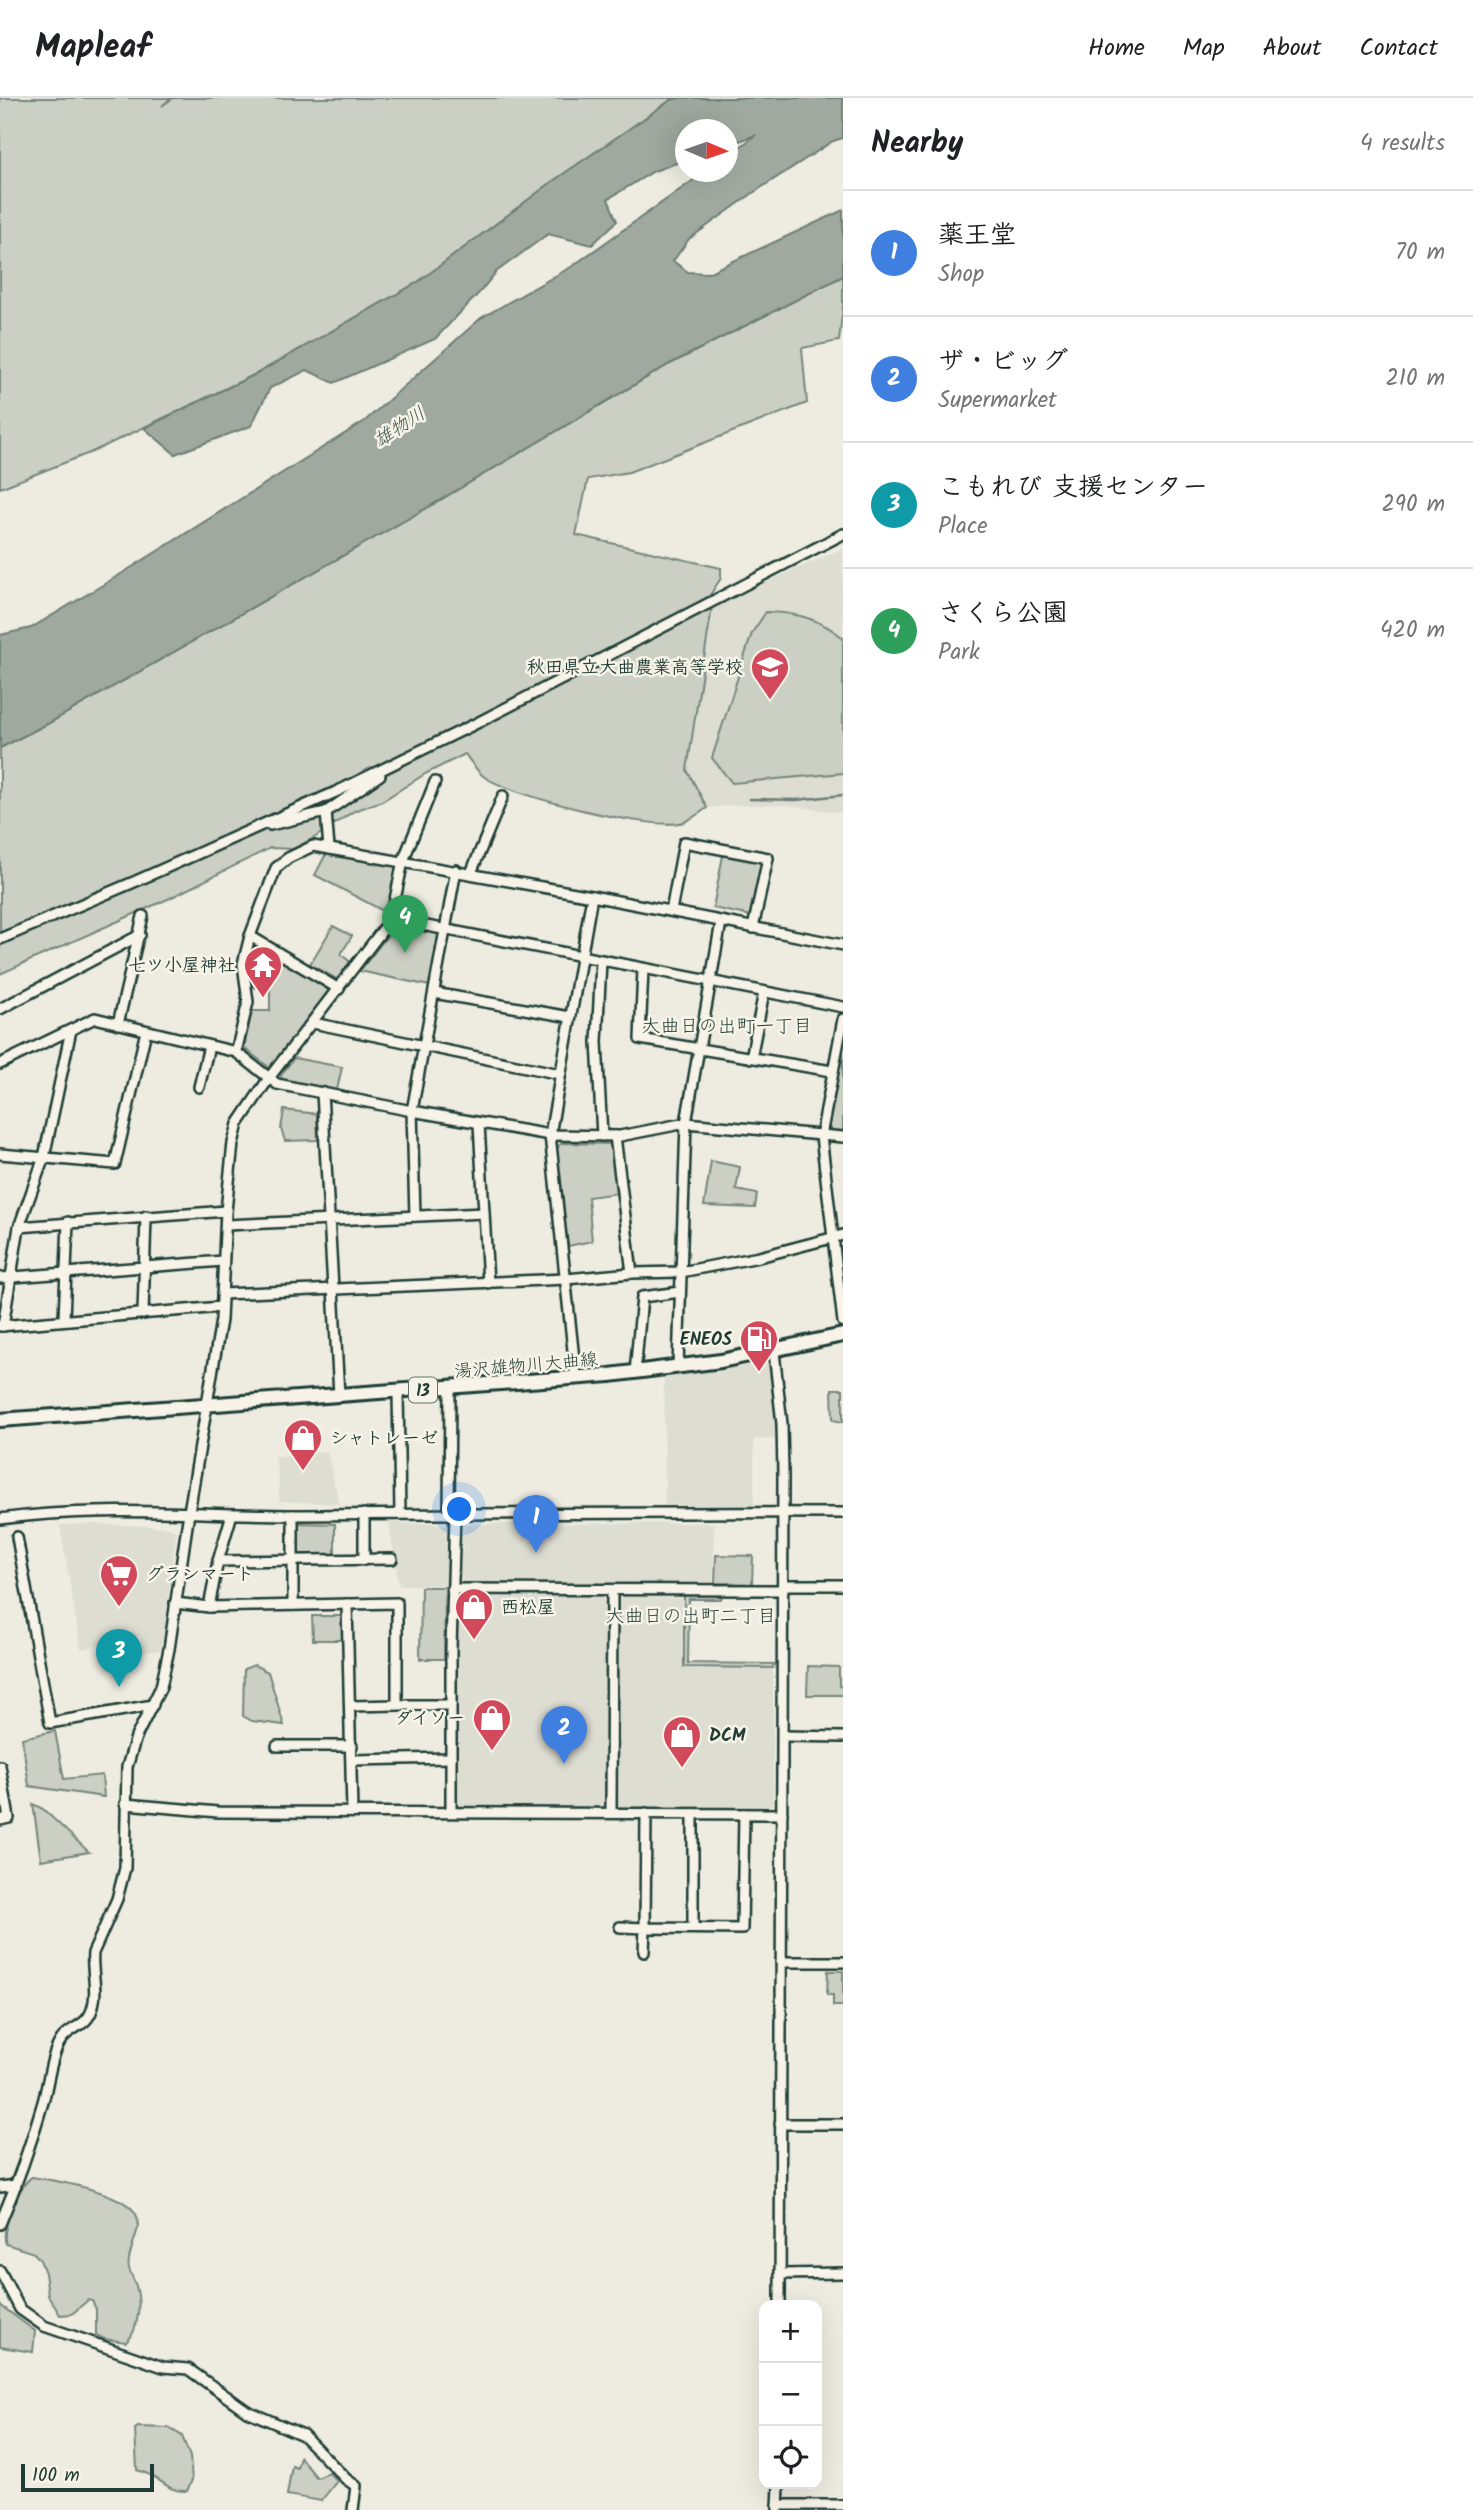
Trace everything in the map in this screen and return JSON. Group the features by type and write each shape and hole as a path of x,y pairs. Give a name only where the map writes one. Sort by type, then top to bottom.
{"main road":[{"name":"湯沢雄物川大曲線","path":"0,1420 635,1373 774,1352 843,1335"}],"street":[{"path":"0,939 265,824 491,716 843,534"},
{"path":"265,824 286,823 326,812 386,771 393,763"},
{"path":"0,2224 28,2156 61,2040 82,2025 93,2009 93,1953 117,1899 125,1868 127,1767 131,1750 166,1669 221,1320 226,1211 233,1143 238,1124 269,1078 391,919 403,861 435,782"},
{"path":"471,873 503,796"},
{"path":"326,812 329,848"},
{"path":"671,911 684,842 768,858 753,928"},
{"path":"236,1052 248,1002 243,964 250,936 276,868 288,858 313,846 456,870 843,945"},
{"path":"415,1216 412,1111 456,870"},
{"path":"576,1378 550,1135 592,896"},
{"path":"118,1024 143,916"},
{"path":"391,919 843,1007"},
{"path":"678,1367 686,1123 721,922"},
{"path":"0,1009 140,935"},
{"path":"250,936 339,989"},
{"path":"601,961 597,1042 602,1136"},
{"path":"643,969 640,1039 832,1071"},
{"path":"751,1058 764,992"},
{"path":"434,993 570,1017"},
{"path":"0,1064 95,1018 236,1052 277,1084 479,1124 550,1135 615,1136 686,1123 843,1137"},
{"path":"843,1019 821,1136 839,1237 843,1322"},
{"path":"313,1023 560,1074"},
{"path":"72,1030 44,1157 19,1227 1,1326 221,1307"},
{"path":"0,1154 115,1164 146,1031"},
{"path":"199,1087 209,1046"},
{"path":"322,1092 339,1395"},
{"path":"479,1124 488,1283"},
{"path":"615,1136 632,1273"},
{"path":"19,1227 226,1211"},
{"path":"226,1224 484,1213"},
{"path":"143,1314 146,1216"},
{"path":"64,1319 68,1222"},
{"path":"222,1294 681,1272 759,1258 839,1237"},
{"path":"0,1278 223,1261"},
{"path":"635,1373 642,1297 680,1292"},
{"path":"774,1352 782,1424 783,1513 780,2300"},
{"path":"450,1388 451,1812"},
{"path":"398,1392 400,1514"},
{"path":"0,1519 44,1514 189,1512 293,1515 843,1513"},
{"path":"209,1607 218,1561 232,1514"},
{"path":"364,1514 364,1560"},
{"path":"293,1515 293,1605"},
{"path":"17,1537 50,1723 153,1704"},
{"path":"218,1561 392,1559"},
{"path":"452,1589 612,1591 843,1586"},
{"path":"611,1813 612,1591"},
{"path":"175,1603 209,1607 397,1603 397,1705"},
{"path":"347,1605 352,1812"},
{"path":"351,1706 451,1705"},
{"path":"783,1736 843,1737"},
{"path":"277,1746 352,1746"},
{"path":"352,1760 451,1758"},
{"path":"0,1766 9,1818 0,1820"},
{"path":"125,1804 218,1812 782,1814"},
{"path":"644,1952 646,1813"},
{"path":"693,1814 693,1928"},
{"path":"620,1927 742,1929 744,1814"},
{"path":"781,1962 843,1962"},
{"path":"780,2124 843,2124"},
{"path":"0,2187 16,2185"},
{"path":"0,2272 20,2309 44,2326 163,2367 188,2369 247,2411 303,2435 356,2486 354,2510"},
{"path":"779,2274 843,2273"},
{"path":"779,2489 778,2508 843,2505"}],"shaded area":[{"path":"0,98 171,98 162,106 173,98 680,98 671,100 418,282 256,374 92,452 0,488"},
{"path":"843,276 839,341 802,348 807,403 629,472 588,479 576,535 721,568 721,578 710,595 713,600 687,770 707,808 684,822 668,824 615,817 524,794 501,785 483,776 465,754 425,774 382,801 354,811 293,849 270,848 170,898 0,974 0,748 49,723 425,509 668,365"},
{"name":"秋田県立大曲農業高等学校","path":"843,548 843,813 784,805 707,808 687,770 712,606"},
{"path":"766,612 807,618 835,631 843,638 843,773 732,783 712,758 752,633"},
{"path":"327,852 394,866 396,870 387,913 315,875"},
{"path":"723,855 762,862 751,916 713,908"},
{"path":"333,926 352,936 341,954 350,962 337,979 310,964"},
{"path":"395,926 440,934 430,986 360,971"},
{"path":"253,940 330,989 271,1069 244,1048 252,1011 270,1011 270,990 251,987 248,960"},
{"path":"843,1045 843,1131 831,1130 827,1124"},
{"path":"294,1058 342,1067 337,1090 282,1079 281,1075"},
{"path":"284,1110 317,1114 318,1140 285,1141 281,1129"},
{"path":"561,1143 614,1144 619,1193 588,1197 592,1241 568,1246 556,1150"},
{"path":"711,1161 740,1167 736,1190 757,1194 755,1208 704,1206"},
{"path":"771,1362 779,1439 754,1439 754,1506 665,1505 664,1378"},
{"path":"832,1389 843,1389 843,1422 833,1420"},
{"path":"327,1451 339,1504 279,1501 278,1472 274,1457"},
{"path":"296,1523 335,1524 335,1555 295,1554"},
{"path":"389,1523 447,1524 446,1585 399,1585"},
{"path":"714,1523 713,1584 461,1584 463,1524"},
{"path":"60,1525 170,1527 176,1532 160,1650 142,1653 140,1636 81,1649"},
{"path":"716,1555 753,1556 752,1584 715,1583"},
{"path":"421,1587 445,1587 444,1659 420,1659"},
{"path":"684,1594 722,1595 721,1599 689,1599 688,1663 774,1664 773,1668 684,1667"},
{"path":"460,1596 604,1596 608,1602 608,1809 453,1809 455,1602"},
{"path":"622,1597 684,1598 684,1667 773,1668 773,1810 617,1809 618,1603"},
{"path":"312,1616 345,1616 345,1640 313,1640"},
{"path":"254,1665 268,1672 284,1725 252,1721 243,1716 244,1669"},
{"path":"808,1666 839,1667 839,1686 843,1687 843,1695 807,1695"},
{"path":"55,1731 64,1779 102,1775 104,1797 29,1786 22,1738"},
{"path":"33,1804 43,1809 89,1852 41,1860"},
{"path":"828,1971 843,1971 843,2006 833,2006 833,1995 827,1995"},
{"path":"32,2177 71,2184 114,2197 125,2203 136,2215 137,2230 129,2267 138,2292 138,2308 134,2331 126,2342 96,2335 96,2309 92,2301 88,2300 72,2314 60,2315 48,2295 40,2260 34,2253 6,2244 8,2218 22,2188"},
{"path":"0,2305 35,2331 33,2352 0,2347"},
{"path":"169,2428 182,2436 190,2457 192,2480 187,2491 173,2489 137,2470 135,2429"},
{"path":"300,2457 317,2478 329,2473 337,2481 321,2501 287,2495 292,2466 297,2468"}],"water":[{"name":"雄物川","path":"843,98 843,138 833,141 753,193 689,239 673,261 688,272 708,273 843,210 843,276 668,365 425,509 49,723 0,748 0,635 31,628 365,421 481,318 571,267 691,182 738,182 738,148 756,135 738,141 738,119 675,119 675,164 654,171 608,199 617,221 592,245 548,234 496,272 435,339 334,383 307,370 270,388 251,426 175,454 144,428 256,374 418,282 553,181 671,100"}],"waterway":[{"path":"750,799 796,800 843,795"}],"place":[{"name":"秋田県立大曲農業高等学校","path":"770,701"},
{"name":"さくら公園","path":"405,953"},
{"name":"七ツ小屋神社","path":"263,999"},
{"name":"ENEOS","path":"759,1373"},
{"name":"シャトレーゼ","path":"303,1472"},
{"name":"薬王堂","path":"536,1553"},
{"name":"グランマート","path":"119,1608"},
{"name":"西松屋","path":"474,1641"},
{"name":"こもれび 支援センター","path":"119,1687"},
{"name":"ダイソー","path":"492,1752"},
{"name":"ザ・ビッグ","path":"564,1764"},
{"name":"DCM","path":"682,1769"}],"district":[{"name":"大曲日の出町一丁目","path":"727,1025"},
{"name":"大曲日の出町二丁目","path":"691,1615"}]}
